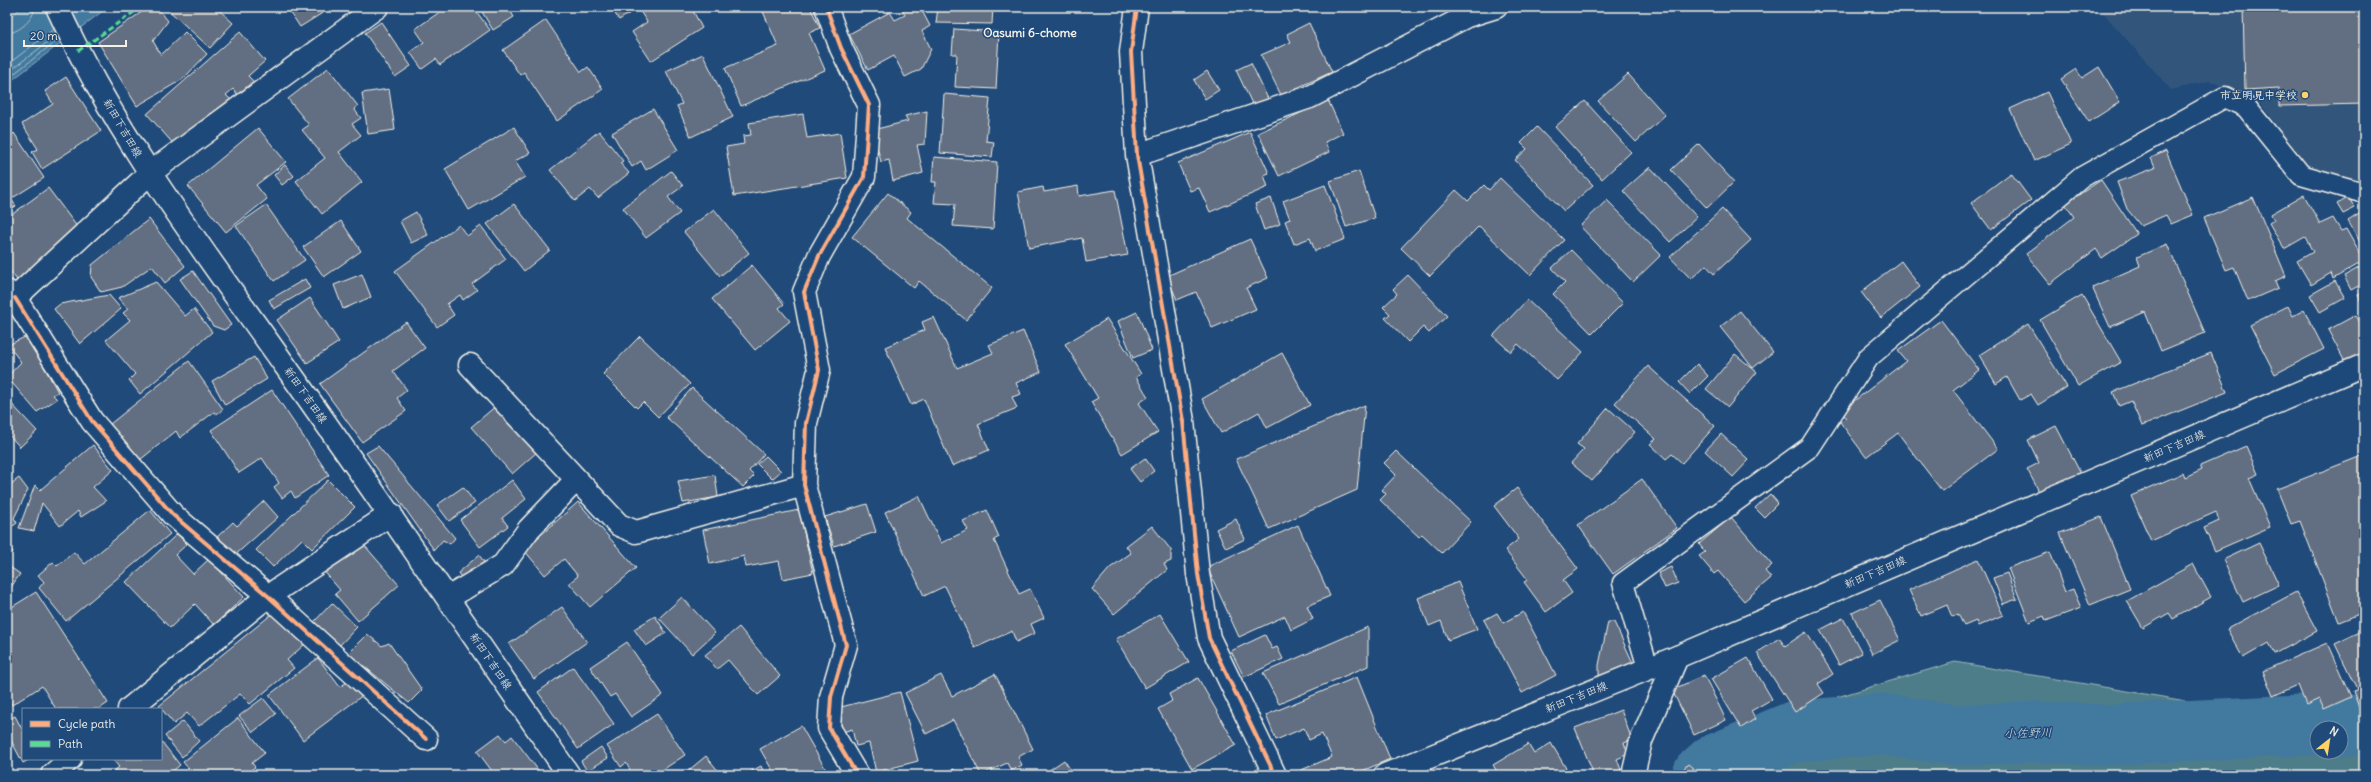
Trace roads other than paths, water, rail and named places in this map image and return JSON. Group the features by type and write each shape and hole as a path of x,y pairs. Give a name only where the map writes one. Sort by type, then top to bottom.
{"street":[{"name":"新田下吉田線","path":"57,7 74,44 150,173 391,514 569,775"},
{"path":"377,7 150,173 11,294 92,421 173,515 268,596 426,739"},
{"path":"826,7 841,48 868,105 864,177 819,256 804,292 819,370 806,423 804,485 846,645 831,697 829,728 857,775"},
{"path":"1137,7 1131,52 1137,155 1183,421 1198,574 1209,638 1275,775"},
{"path":"1137,155 1310,97 1467,16 1496,7"},
{"path":"470,365 619,525 636,532 804,485"},
{"name":"新田下吉田線","path":"1385,775 1677,657 2364,365"},
{"path":"448,598 503,565 529,529 576,480"},
{"path":"130,708 268,596 391,514"},
{"path":"1633,775 1641,741 1677,657"},
{"path":"52,775 69,760"}],"lane":[{"path":"1648,668 1622,583 1810,447 1869,357 2082,177 2225,97 2246,107 2301,175 2364,193"}],"water":[{"path":"22,7 108,7 7,84 7,19"}],"waterway":[{"name":"小佐野川","path":"1703,775 1714,765 1796,731 1881,724 1955,735 2039,732 2103,735 2301,725 2364,725"}],"place":[{"name":"市立明見中学校","path":"2305,95"}],"district":[{"name":"Oasumi 6-chome","path":"1030,33"}]}
